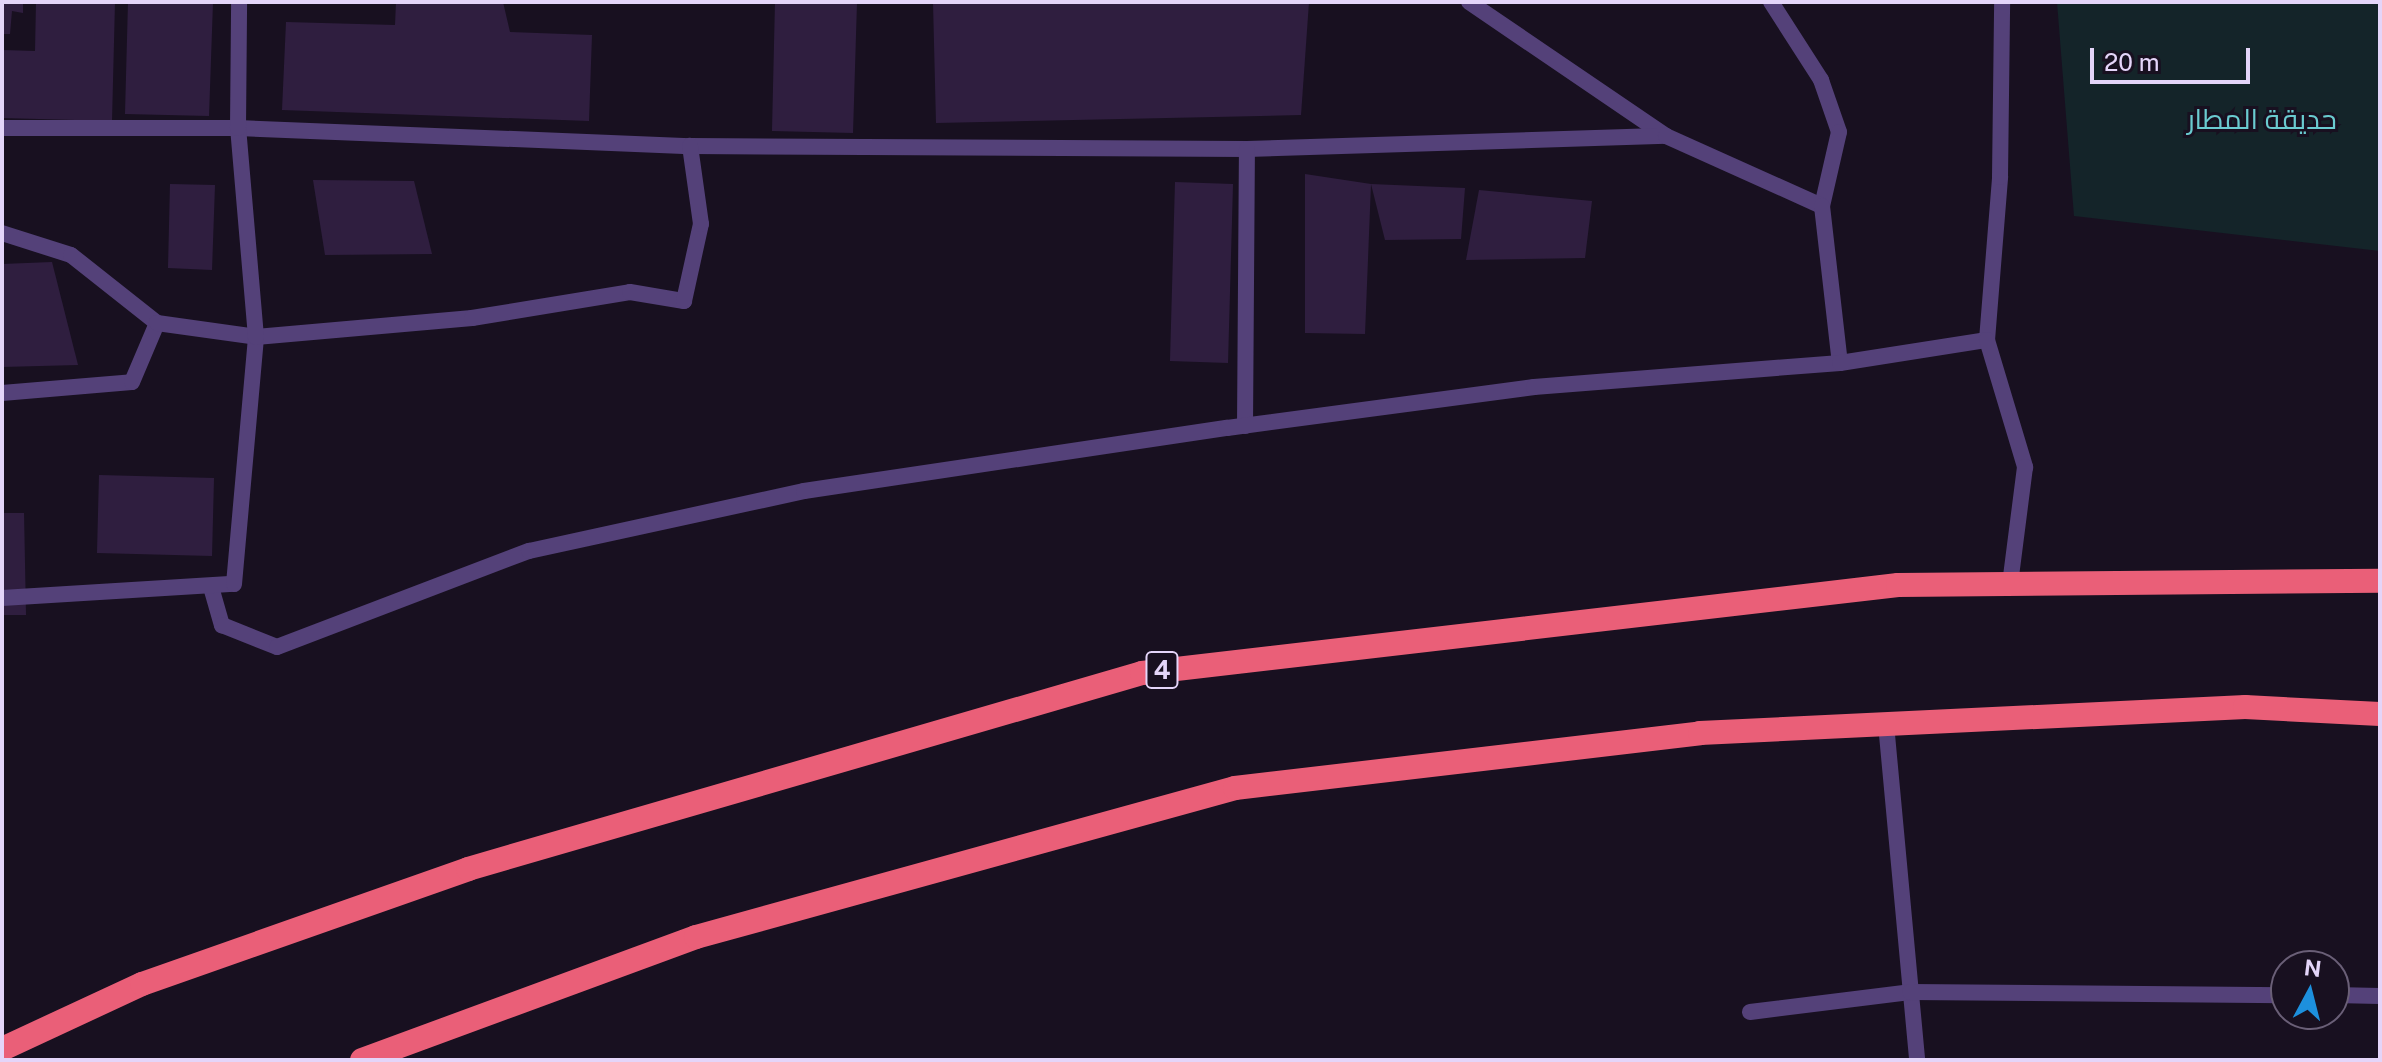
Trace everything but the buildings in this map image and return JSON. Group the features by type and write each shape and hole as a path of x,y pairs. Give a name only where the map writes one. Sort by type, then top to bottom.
{"highway":[{"name":"4","path":"2,1049 142,984 468,869 1142,673 1898,585 2380,581"},
{"path":"362,1060 696,937 1235,788 1700,733 2245,707 2380,714"}],"street":[{"path":"2,598 234,584 256,337 238,128 239,2"},
{"path":"1469,2 1666,136 1822,206"},
{"path":"1771,2 1821,80 1839,132 1822,206 1840,363"},
{"path":"2002,2 2000,177 1987,340 2025,467 2010,584"},
{"path":"2,128 238,128 690,146 1247,149 1666,136"},
{"path":"2,233 71,255 157,323 256,337 472,318 630,292 684,301 701,224 690,146"},
{"path":"1245,426 1247,149"},
{"path":"2,393 132,382 157,323"},
{"path":"211,587 222,625 277,647 529,551 804,491 1534,387 1840,363 1987,340"},
{"path":"1886,724 1917,1060"},
{"path":"1750,1012 1910,992 2270,995"},
{"path":"2350,995 2380,996"}],"green space":[{"name":"حديقة المطار","path":"2057,2 2380,2 2380,251 2074,216"}]}
